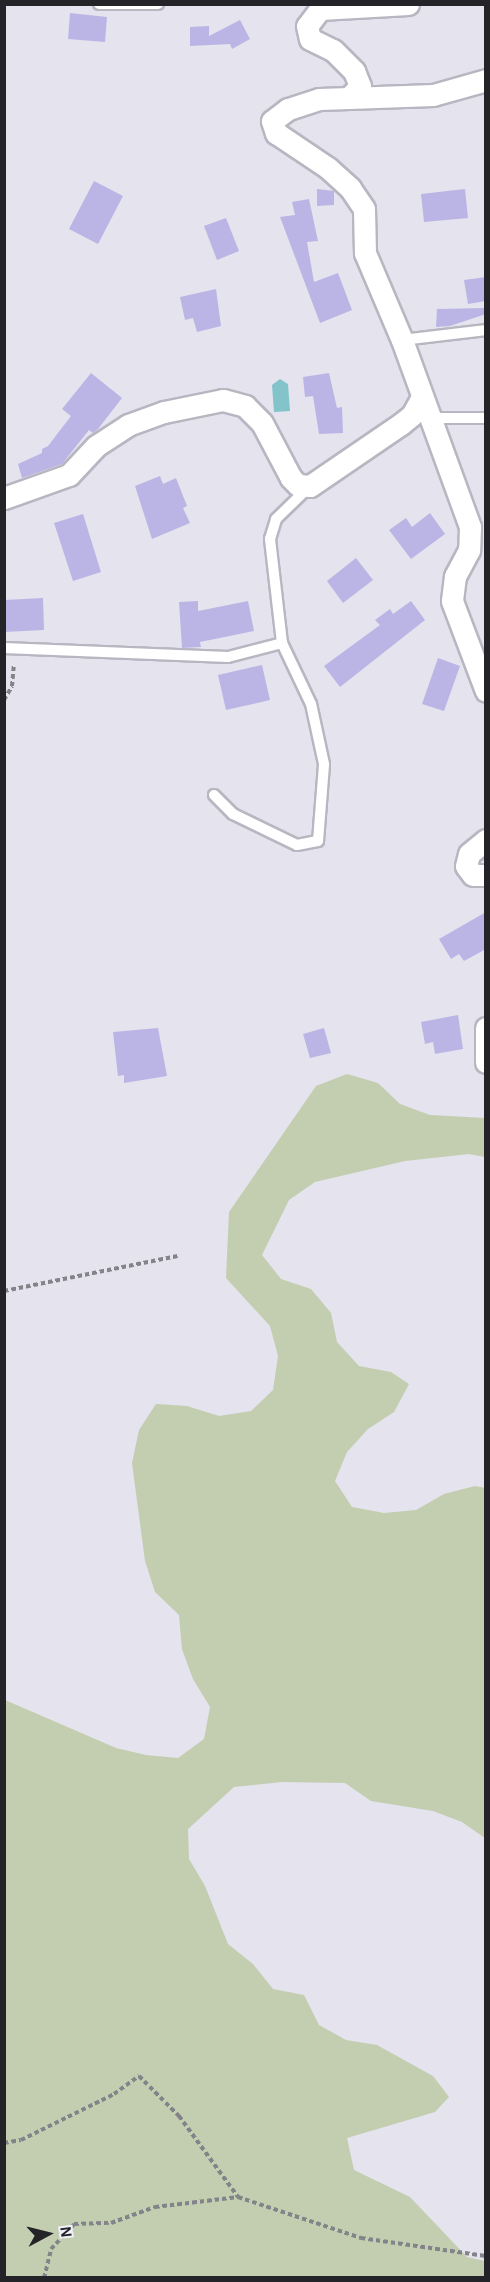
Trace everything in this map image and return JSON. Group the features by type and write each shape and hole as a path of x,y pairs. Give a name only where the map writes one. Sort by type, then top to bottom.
{"street":[{"path":"349,98 360,86 354,71 333,50 310,39 307,26 314,7 408,4"},
{"path":"486,80 433,95 319,99 288,109 272,121 276,133 328,168 350,188 364,209 365,253 402,340 421,399 470,527 469,550 455,576 452,601 486,691"},
{"path":"4,498 69,475 96,446 128,424 164,412 223,400 245,406 262,423 291,478 298,485 310,486 406,419 421,399"},
{"path":"486,840 469,854 466,866 473,875 486,875"},
{"path":"486,1028 486,1062"}],"lane":[{"path":"99,4 158,4"},
{"path":"402,340 486,330"},
{"path":"429,418 486,418"},
{"path":"214,795 233,814 297,844 318,841 324,764 311,705 282,643 270,539 276,519 310,486"},
{"path":"10,648 228,657 282,643"}],"path":[{"path":"4,700 12,686 10,648"},
{"path":"4,1291 178,1256"},
{"path":"4,2143 21,2140 114,2094 139,2076 179,2116 238,2197"},
{"path":"44,2277 51,2249 74,2224 111,2223 155,2207 238,2197 361,2238 486,2256"}],"green space":[{"path":"347,1074 378,1083 400,1104 430,1115 485,1118 485,1157 469,1154 405,1161 315,1182 289,1200 262,1255 281,1279 311,1289 331,1313 337,1342 359,1366 391,1372 409,1384 394,1412 368,1429 347,1452 335,1481 352,1507 384,1513 416,1510 444,1494 475,1486 485,1488 485,1838 462,1822 433,1811 371,1801 345,1783 282,1782 234,1787 188,1829 189,1859 205,1886 228,1944 253,1964 273,1989 304,1995 319,2025 346,2040 377,2045 433,2076 449,2097 435,2112 347,2138 354,2170 410,2197 467,2257 485,2261 485,2277 5,2277 5,1700 116,1748 146,1755 178,1758 204,1739 210,1707 193,1679 182,1649 179,1615 155,1592 145,1561 132,1463 139,1430 156,1404 187,1406 219,1416 251,1411 273,1390 278,1356 270,1326 226,1278 229,1212 316,1086"}],"water":[{"path":"280,379 288,384 290,411 274,412 272,385"}],"building":[{"path":"70,13 107,17 105,42 68,39"},
{"path":"240,20 250,39 232,49 230,44 190,46 190,27 209,26 209,36"},
{"path":"94,181 123,196 98,244 69,229"},
{"path":"317,189 334,191 334,205 317,206"},
{"path":"465,189 468,218 424,222 421,194"},
{"path":"309,199 318,241 307,242 314,282 338,273 352,310 320,323 280,217 295,215 292,202"},
{"path":"226,218 239,251 217,260 204,226"},
{"path":"486,277 486,301 468,304 464,280"},
{"path":"216,289 221,326 197,332 193,318 185,320 180,297"},
{"path":"486,308 486,314 450,326 436,327 437,309"},
{"path":"91,373 122,398 98,429 93,433 89,430 62,464 22,478 18,464 42,453 42,449 48,446 71,416 62,409"},
{"path":"329,373 337,408 342,407 343,433 319,434 313,396 305,397 303,377"},
{"path":"160,476 163,484 176,478 187,506 183,508 190,523 152,539 135,486"},
{"path":"430,513 445,534 411,559 389,530 406,518 412,527"},
{"path":"83,514 101,572 73,581 54,523"},
{"path":"356,558 373,580 343,603 327,581"},
{"path":"43,598 44,630 4,632 4,600"},
{"path":"198,601 198,611 248,601 254,631 200,642 201,647 182,648 179,602"},
{"path":"411,601 425,620 340,687 324,666 380,625 375,620 390,609 393,614"},
{"path":"438,658 460,666 444,711 422,704"},
{"path":"262,665 270,700 226,710 218,675"},
{"path":"486,912 486,949 464,961 459,954 451,959 439,939"},
{"path":"458,1015 463,1049 435,1054 433,1042 425,1044 421,1022"},
{"path":"158,1028 167,1076 124,1083 124,1075 118,1076 113,1032"},
{"path":"324,1028 331,1053 310,1058 303,1034"}]}
